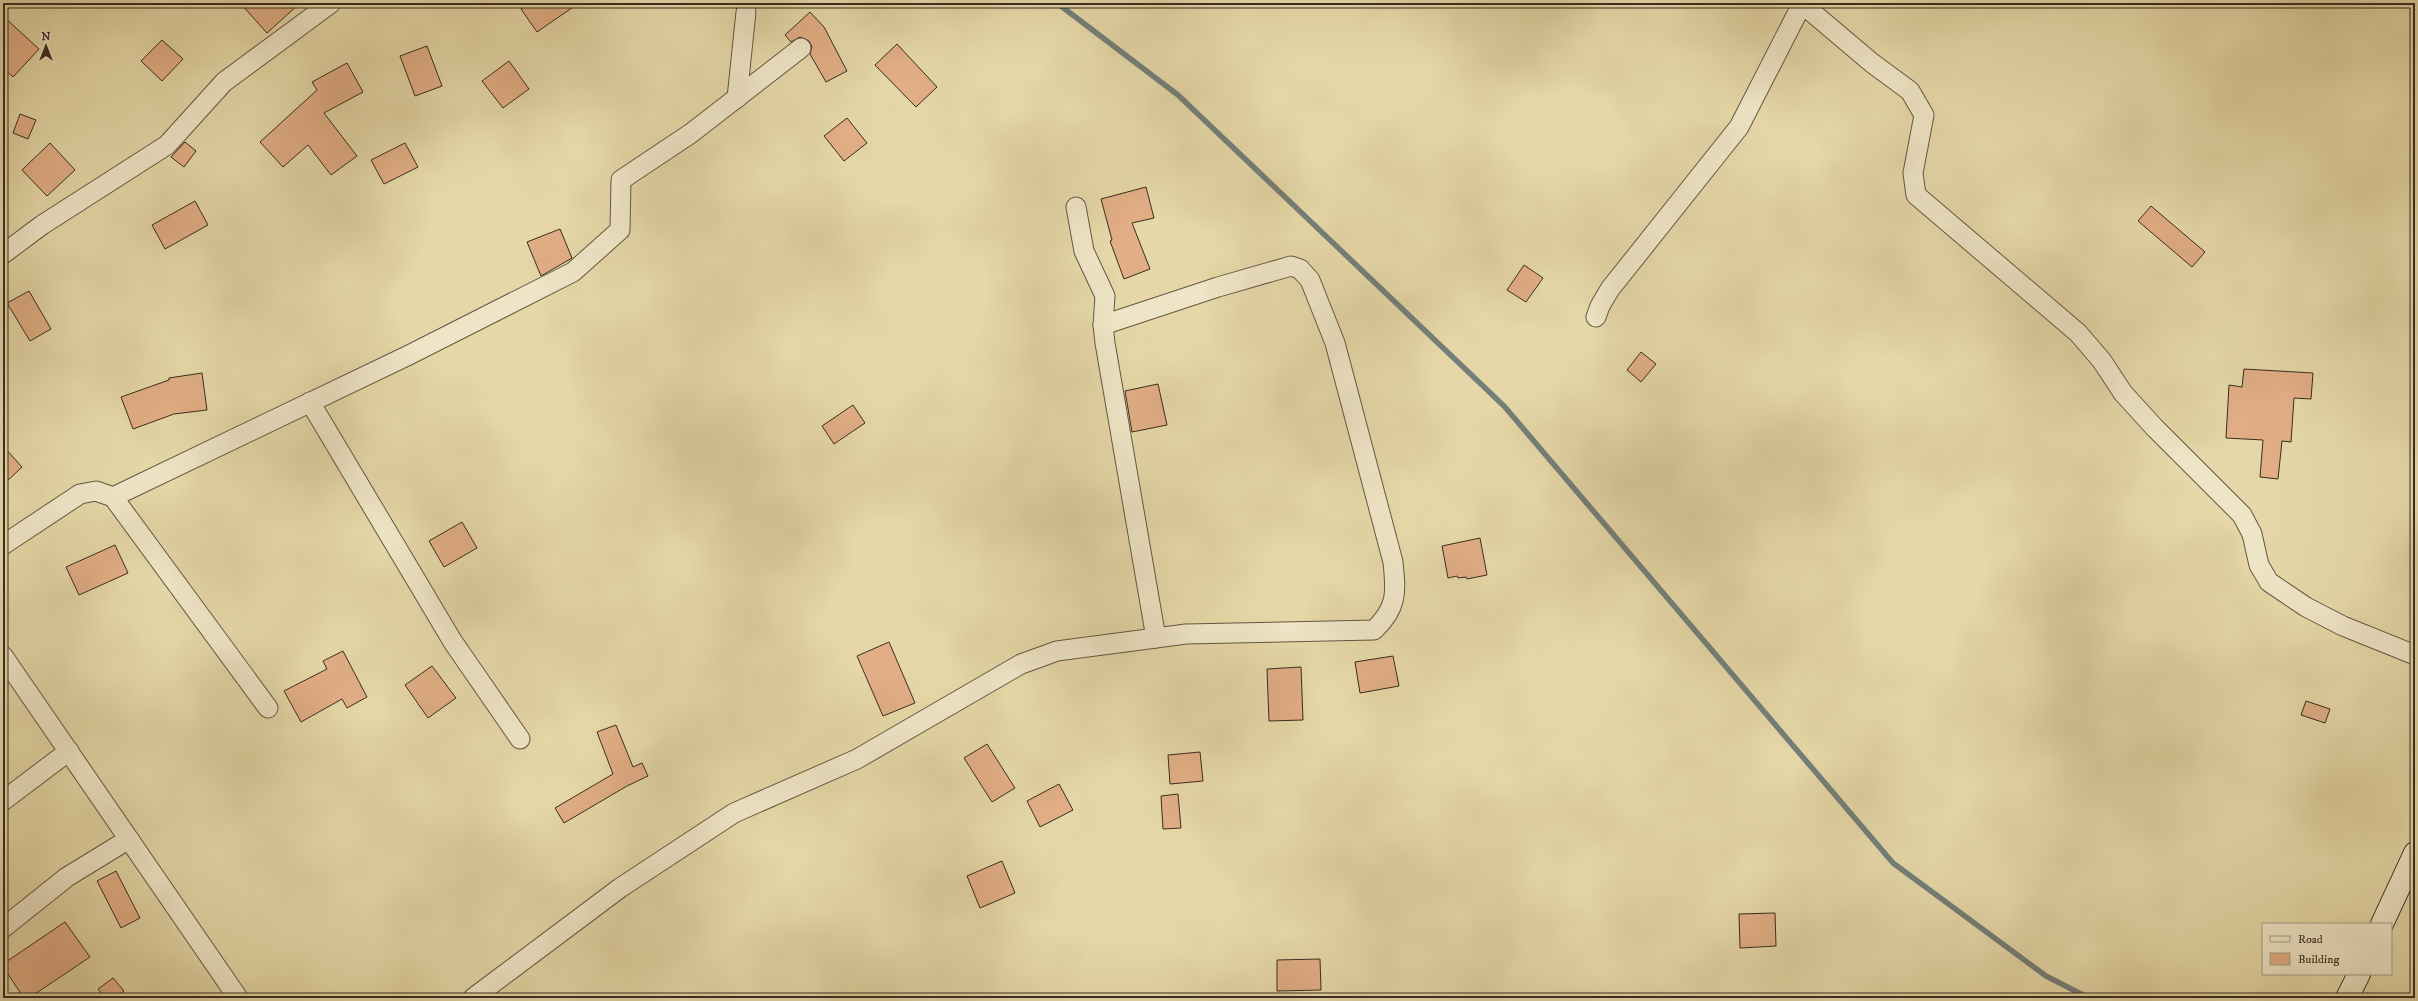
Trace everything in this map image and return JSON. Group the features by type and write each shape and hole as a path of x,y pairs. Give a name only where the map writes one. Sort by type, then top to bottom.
{"main road":[{"path":"2382,923 2415,853"},
{"path":"2347,998 2358,975"}],"street":[{"path":"3,254 42,225 167,145 224,82 331,3"},
{"path":"1596,317 1600,306 1610,289 1739,127 1802,4 1872,63 1910,91 1924,115 1913,173 1916,195 2078,333 2102,361 2123,393 2154,427 2242,515 2252,534 2259,565 2269,582 2306,607 2343,626 2415,655"},
{"path":"737,98 746,12"},
{"path":"113,497 310,402 573,272 620,230 621,180 690,134 801,48"},
{"path":"1076,207 1084,251 1105,296 1103,325 1156,638"},
{"path":"473,998 620,888 734,813 857,759 1021,664 1057,651 1186,634 1374,630 1385,619 1392,607 1396,593 1394,562 1335,343 1310,280 1300,269 1291,266 1255,276 1103,325"},
{"path":"310,402 452,642 520,739"},
{"path":"3,546 80,494 96,491 113,497 268,708"},
{"path":"3,656 238,998"},
{"path":"3,801 69,752"},
{"path":"3,928 67,877 129,839"}],"building":[{"path":"240,3 300,3 267,33"},
{"path":"530,3 579,3 537,32 521,9"},
{"path":"810,12 824,27 847,71 826,82 810,54 812,47 809,41 800,37 791,42 785,35"},
{"path":"3,16 39,49 13,77 3,68"},
{"path":"162,40 183,59 162,81 141,61"},
{"path":"897,44 937,87 916,107 875,65"},
{"path":"427,46 442,86 415,96 400,56"},
{"path":"509,61 529,89 503,108 482,81"},
{"path":"347,63 363,92 324,113 357,156 331,175 308,145 283,167 260,142 317,90 312,82"},
{"path":"20,114 36,120 28,139 13,133"},
{"path":"847,118 867,143 844,161 824,136"},
{"path":"185,142 196,151 184,167 171,157"},
{"path":"50,143 75,170 47,196 22,170"},
{"path":"405,143 418,167 384,184 371,160"},
{"path":"1146,187 1154,218 1132,223 1150,269 1124,279 1110,241 1112,240 1101,199"},
{"path":"195,201 208,225 165,249 152,225"},
{"path":"2151,206 2205,252 2192,267 2138,221"},
{"path":"560,229 572,258 541,276 527,242"},
{"path":"1524,265 1543,278 1526,302 1507,290"},
{"path":"29,291 51,329 30,341 7,303"},
{"path":"1641,352 1656,364 1641,382 1627,370"},
{"path":"2244,369 2313,373 2311,399 2294,398 2291,442 2282,441 2278,479 2260,477 2263,440 2226,438 2229,385 2242,387"},
{"path":"202,373 207,410 174,414 133,429 121,397 169,380 169,378"},
{"path":"1158,384 1167,425 1132,432 1125,391"},
{"path":"853,405 865,423 834,444 822,426"},
{"path":"3,446 22,467 3,485"},
{"path":"462,522 477,548 444,567 429,541"},
{"path":"1480,538 1487,575 1467,579 1466,577 1458,578 1457,576 1448,578 1442,546"},
{"path":"115,545 128,573 79,595 66,567"},
{"path":"889,642 915,703 883,716 857,656"},
{"path":"343,651 367,697 347,708 342,699 301,722 284,691 327,669 323,661"},
{"path":"1393,656 1399,686 1360,693 1355,662"},
{"path":"432,666 456,698 428,718 405,685"},
{"path":"1301,667 1303,720 1269,721 1267,669"},
{"path":"2306,701 2330,709 2325,723 2301,715"},
{"path":"616,725 633,767 642,763 648,776 627,786 564,823 555,808 613,774 597,732"},
{"path":"987,744 1015,788 992,802 964,758"},
{"path":"1200,752 1203,781 1170,784 1168,755"},
{"path":"1059,784 1073,810 1040,827 1027,801"},
{"path":"1178,794 1181,828 1163,829 1161,796"},
{"path":"1002,861 1015,893 980,908 967,876"},
{"path":"116,871 140,918 121,928 97,881"},
{"path":"1775,913 1776,946 1740,948 1739,914"},
{"path":"65,922 90,957 29,998 24,998 3,967 3,964"},
{"path":"1320,959 1321,990 1277,991 1277,960"},
{"path":"113,978 124,991 115,998 105,998 98,989"}],"waterway":[{"path":"1057,3 1178,95 1504,406 1893,863 2046,976 2089,998"}]}
